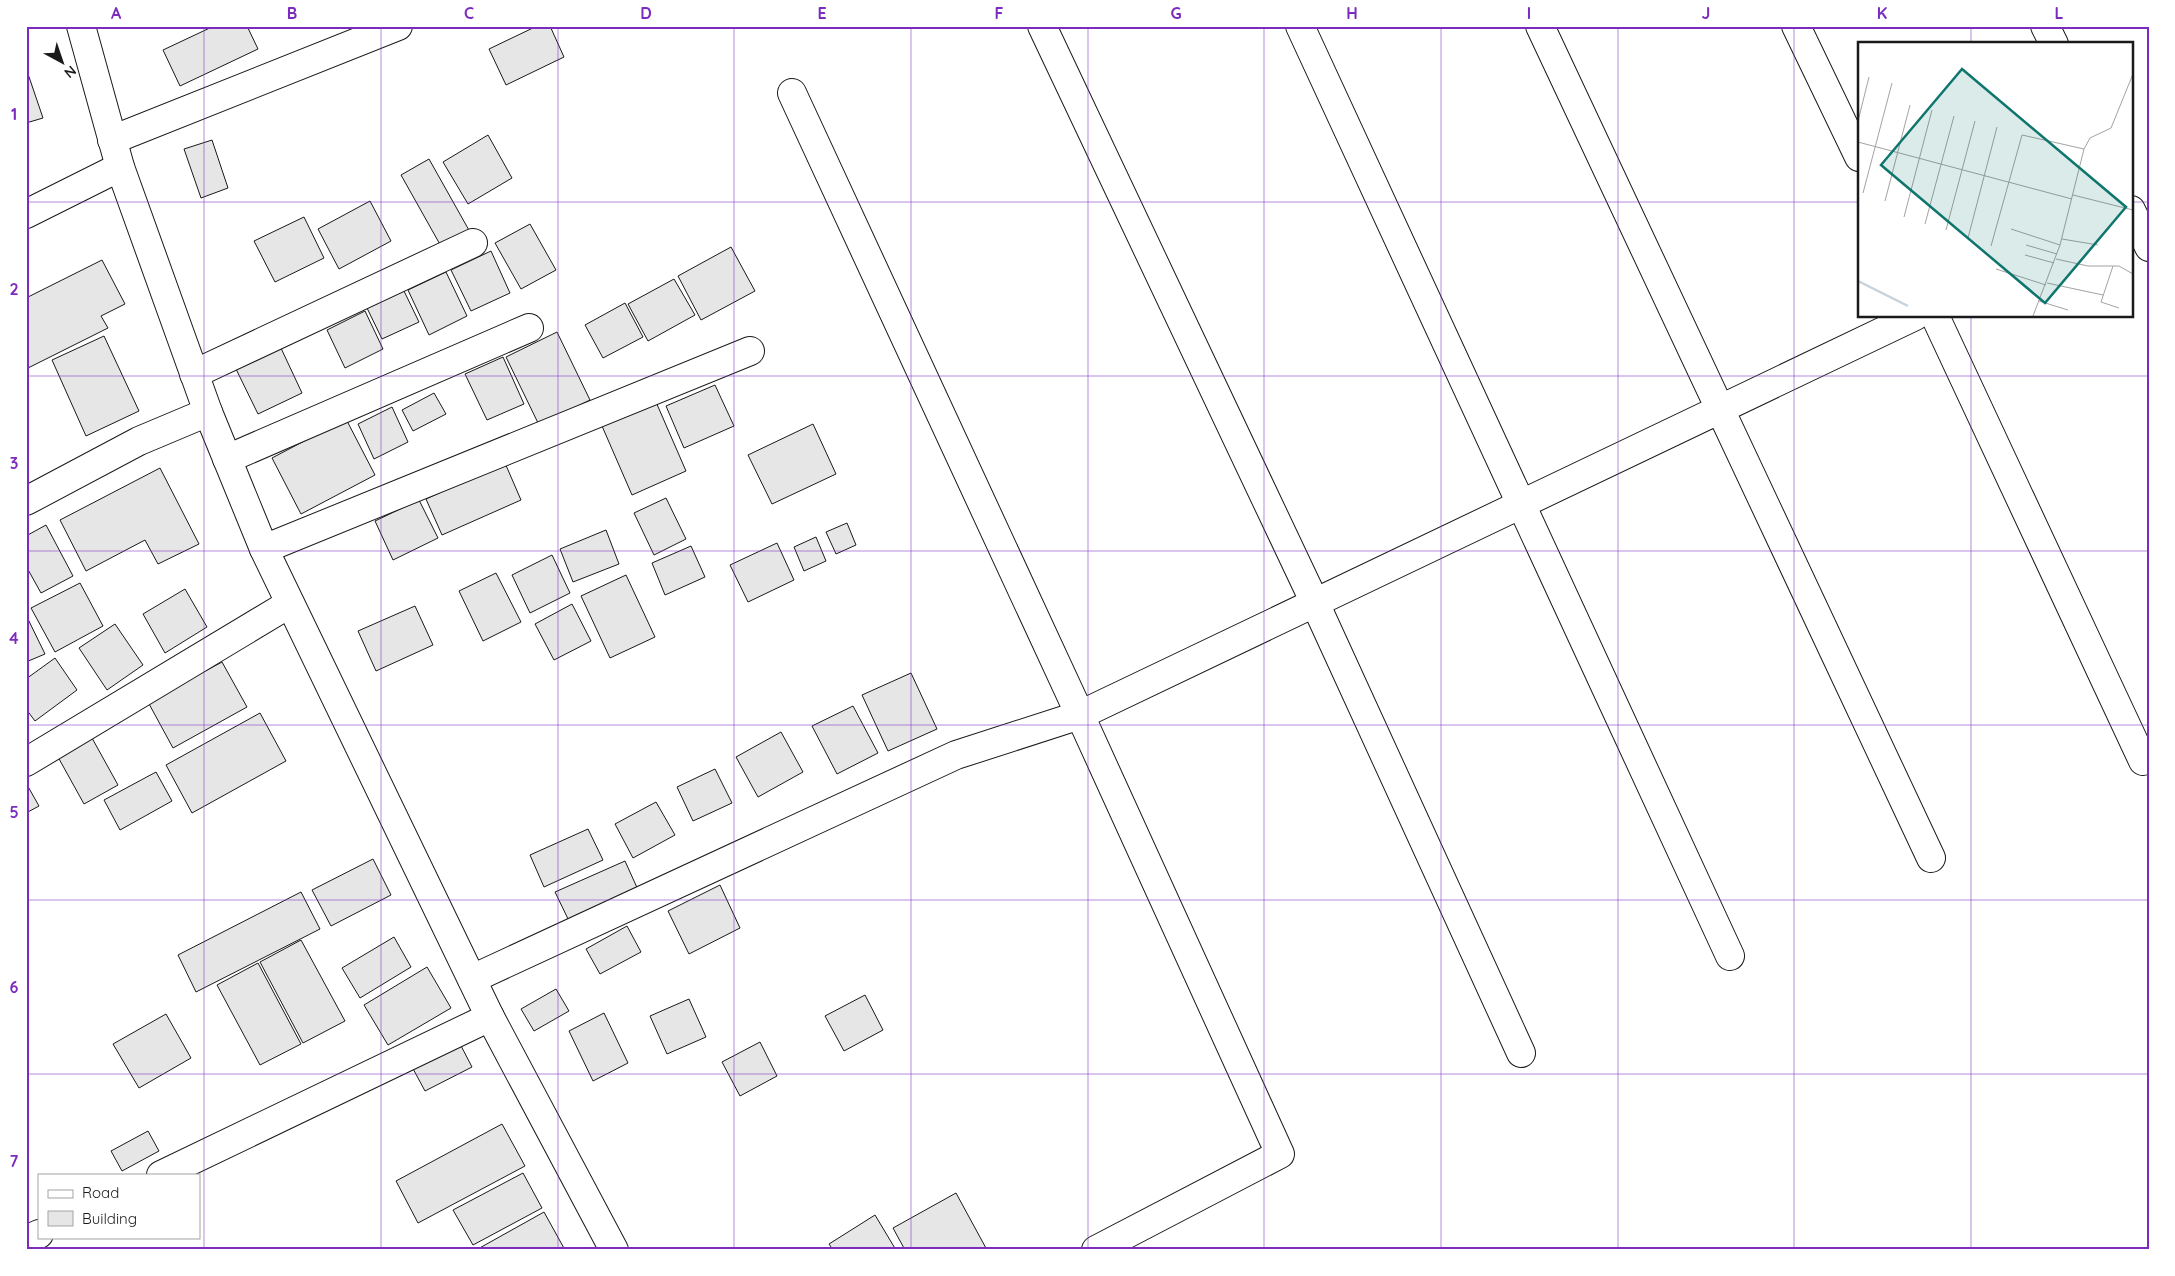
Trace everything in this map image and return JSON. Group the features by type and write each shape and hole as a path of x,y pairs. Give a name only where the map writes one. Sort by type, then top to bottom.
{"street":[{"path":"81,26 120,167 208,412 264,549 490,1017 614,1250"},
{"path":"112,140 398,26"},
{"path":"1042,26 1315,603 1522,1053"},
{"path":"1300,26 1730,956"},
{"path":"1540,26 1931,858"},
{"path":"1796,26 1858,156"},
{"path":"2045,26 2053,42"},
{"path":"792,93 1080,715 1280,1154 1096,1250"},
{"path":"26,214 120,167"},
{"path":"2136,210 2149,246"},
{"path":"194,374 473,243"},
{"path":"472,979 956,755 1080,715 1911,318"},
{"path":"1936,318 2143,760"},
{"path":"227,459 529,328"},
{"path":"264,549 750,351"},
{"path":"26,501 139,441 208,412"},
{"path":"26,762 289,604"},
{"path":"163,1174 490,1017"},
{"path":"26,1240 38,1234"}],"building":[{"path":"214,26 247,26 258,49 180,86 163,50"},
{"path":"537,26 550,26 564,57 506,85 489,49"},
{"path":"26,68 43,118 26,123"},
{"path":"488,135 512,178 468,204 443,162"},
{"path":"212,140 228,188 201,198 184,149"},
{"path":"429,159 470,232 442,248 401,175"},
{"path":"370,201 391,241 339,269 318,229"},
{"path":"304,217 324,258 275,282 254,241"},
{"path":"530,224 556,270 521,289 495,243"},
{"path":"731,247 755,291 701,320 678,276"},
{"path":"491,251 510,293 471,311 451,270"},
{"path":"102,260 125,304 101,316 108,328 26,369 26,298"},
{"path":"446,272 467,316 429,335 408,290"},
{"path":"674,279 695,315 648,341 628,304"},
{"path":"404,291 419,322 382,339 367,308"},
{"path":"625,303 643,337 603,358 585,325"},
{"path":"365,311 383,349 345,368 327,330"},
{"path":"557,332 590,400 539,425 506,357"},
{"path":"104,336 139,411 86,436 52,360"},
{"path":"280,346 302,393 258,414 235,367"},
{"path":"503,357 524,404 487,420 465,374"},
{"path":"715,385 734,426 684,448 666,406"},
{"path":"434,393 446,414 413,431 402,410"},
{"path":"656,402 686,471 632,495 602,426"},
{"path":"392,407 408,442 374,459 358,424"},
{"path":"346,419 375,475 301,514 272,458"},
{"path":"813,424 836,474 772,504 748,455"},
{"path":"505,463 521,500 442,535 426,499"},
{"path":"160,468 199,544 158,564 145,540 86,571 60,520"},
{"path":"666,498 686,539 654,555 634,513"},
{"path":"419,500 438,538 393,560 375,521"},
{"path":"847,523 856,545 836,554 826,532"},
{"path":"46,525 73,576 41,593 26,566 26,536"},
{"path":"606,530 619,564 573,582 560,549"},
{"path":"816,537 826,561 804,571 794,547"},
{"path":"777,543 794,580 748,602 730,565"},
{"path":"691,546 705,577 665,595 652,563"},
{"path":"552,555 570,593 530,613 512,575"},
{"path":"496,573 521,622 483,641 459,591"},
{"path":"626,575 655,637 610,658 581,596"},
{"path":"80,583 103,626 55,652 31,608"},
{"path":"185,589 207,627 165,653 143,614"},
{"path":"572,604 591,641 554,660 535,624"},
{"path":"415,606 433,645 376,671 358,631"},
{"path":"26,615 45,654 26,662"},
{"path":"115,624 143,665 107,690 79,648"},
{"path":"55,658 77,690 35,721 26,709 26,679"},
{"path":"222,662 247,707 173,748 148,702"},
{"path":"911,673 937,729 888,751 862,695"},
{"path":"853,706 878,753 837,774 812,726"},
{"path":"260,713 286,761 192,813 166,765"},
{"path":"781,732 803,772 758,797 736,757"},
{"path":"92,738 118,785 84,804 58,757"},
{"path":"715,769 732,803 693,821 677,787"},
{"path":"156,772 172,801 120,830 104,800"},
{"path":"26,783 39,806 26,813"},
{"path":"656,802 675,835 633,858 615,824"},
{"path":"588,829 603,860 544,887 530,855"},
{"path":"373,859 391,895 331,926 312,890"},
{"path":"625,861 639,892 570,923 555,892"},
{"path":"720,885 740,928 689,954 668,911"},
{"path":"301,892 320,929 196,992 178,955"},
{"path":"627,926 641,952 600,974 586,949"},
{"path":"394,937 411,967 360,998 342,968"},
{"path":"301,940 345,1021 303,1043 260,962"},
{"path":"258,963 301,1044 260,1065 217,985"},
{"path":"427,967 451,1008 388,1045 364,1005"},
{"path":"556,989 569,1011 534,1031 521,1009"},
{"path":"865,995 883,1030 844,1051 825,1016"},
{"path":"689,999 706,1037 667,1054 650,1016"},
{"path":"604,1013 628,1063 593,1081 569,1031"},
{"path":"166,1014 191,1058 139,1088 113,1044"},
{"path":"458,1040 472,1067 425,1091 411,1065"},
{"path":"760,1042 777,1076 740,1096 722,1062"},
{"path":"502,1124 525,1166 418,1223 396,1181"},
{"path":"148,1131 159,1151 122,1171 111,1151"},
{"path":"523,1173 542,1208 473,1245 453,1210"},
{"path":"956,1193 987,1250 905,1250 893,1228"},
{"path":"544,1212 565,1250 476,1250"},
{"path":"875,1215 896,1250 833,1250 829,1244"}]}
